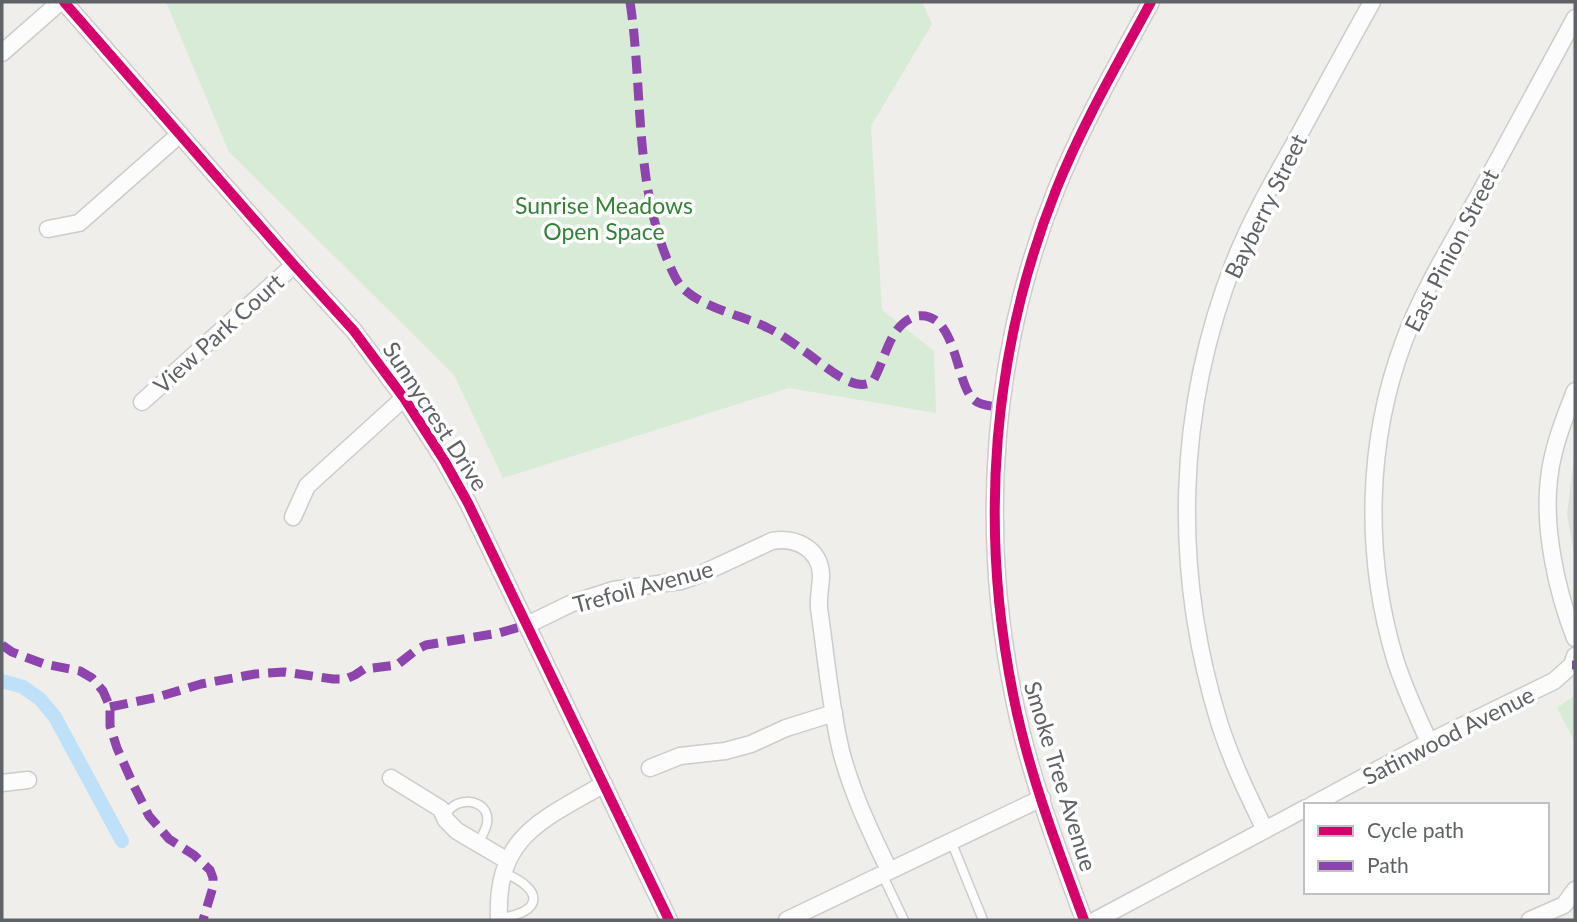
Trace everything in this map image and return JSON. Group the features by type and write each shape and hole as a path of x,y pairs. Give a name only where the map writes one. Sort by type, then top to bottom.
{"street":[{"path":"2,53 62,2"},
{"name":"Sunnycrest Drive","path":"62,2 354,331 404,398 468,503 669,920"},
{"name":"Smoke Tree Avenue","path":"1084,920 1042,798 1013,696 997,591 994,485 997,432 1013,332 1040,231 1056,188 1092,112 1152,2"},
{"name":"Bayberry Street","path":"1265,830 1240,777 1204,670 1193,610 1187,554 1186,497 1190,437 1209,337 1236,258 1255,214 1372,2"},
{"name":"East Pinion Street","path":"1429,742 1395,659 1377,571 1373,529 1374,483 1381,426 1404,341 1426,291 1575,18"},
{"path":"48,229 79,223 180,134"},
{"name":"View Park Court","path":"142,402 294,265"},
{"path":"1575,391 1553,456 1547,498 1551,547 1565,611 1575,638"},
{"path":"293,517 307,486 404,398"},
{"name":"Trefoil Avenue","path":"527,625 570,604 613,590 681,580 701,574 772,541 793,541 809,550 820,568 819,608 834,713"},
{"name":"Satinwood Avenue","path":"1316,803 1429,742 1554,681 1572,665 1575,656"},
{"path":"650,768 680,756 725,751 751,744 786,728 834,713 841,750 853,788 885,872"},
{"path":"391,778 441,809 457,831 478,844 505,867"},
{"path":"2,783 28,780"},
{"path":"499,919 498,899 505,867 518,842 536,824 604,784"},
{"path":"787,920 1042,798"},
{"path":"1096,920 1304,809"},
{"path":"1530,920 1564,905 1575,890"}],"lane":[{"path":"444,816 452,807 468,801 482,807 488,821 478,844"},
{"path":"951,841 983,920"},
{"path":"499,919 520,915 528,910 533,902 532,891 505,867"},
{"path":"885,872 904,920"}],"shaded area":[{"path":"1575,448 1575,558 1567,515"}],"green space":[{"name":"Sunrise Meadows Open Space","path":"166,2 922,2 932,24 871,126 882,310 934,351 936,413 789,388 503,478 454,375 229,152"},
{"path":"1575,695 1575,742 1557,708"}],"waterway":[{"path":"2,681 23,687 40,699 55,717 122,841"}],"marked path":[{"path":"630,2 649,197 667,259 683,288 704,303 773,330 847,381 857,384 873,381 890,341 903,323 917,316 930,317 940,324 948,336 968,392 974,400 983,405 1000,407"},
{"path":"110,707 201,684 255,674 284,672 346,679 364,669 397,665 426,645 499,633 527,625"},
{"path":"2,645 12,652 44,664 80,671 92,678 103,691 110,707 110,726 117,748 149,816 169,839 194,855 210,870 213,887 203,920"}],"cycle path":[{"path":"64,2 354,331 404,398 468,503 669,920"},
{"path":"1084,920 1035,780 1013,694 1002,630 996,566 998,439 1005,375 1034,251 1077,142 1151,2"}]}
